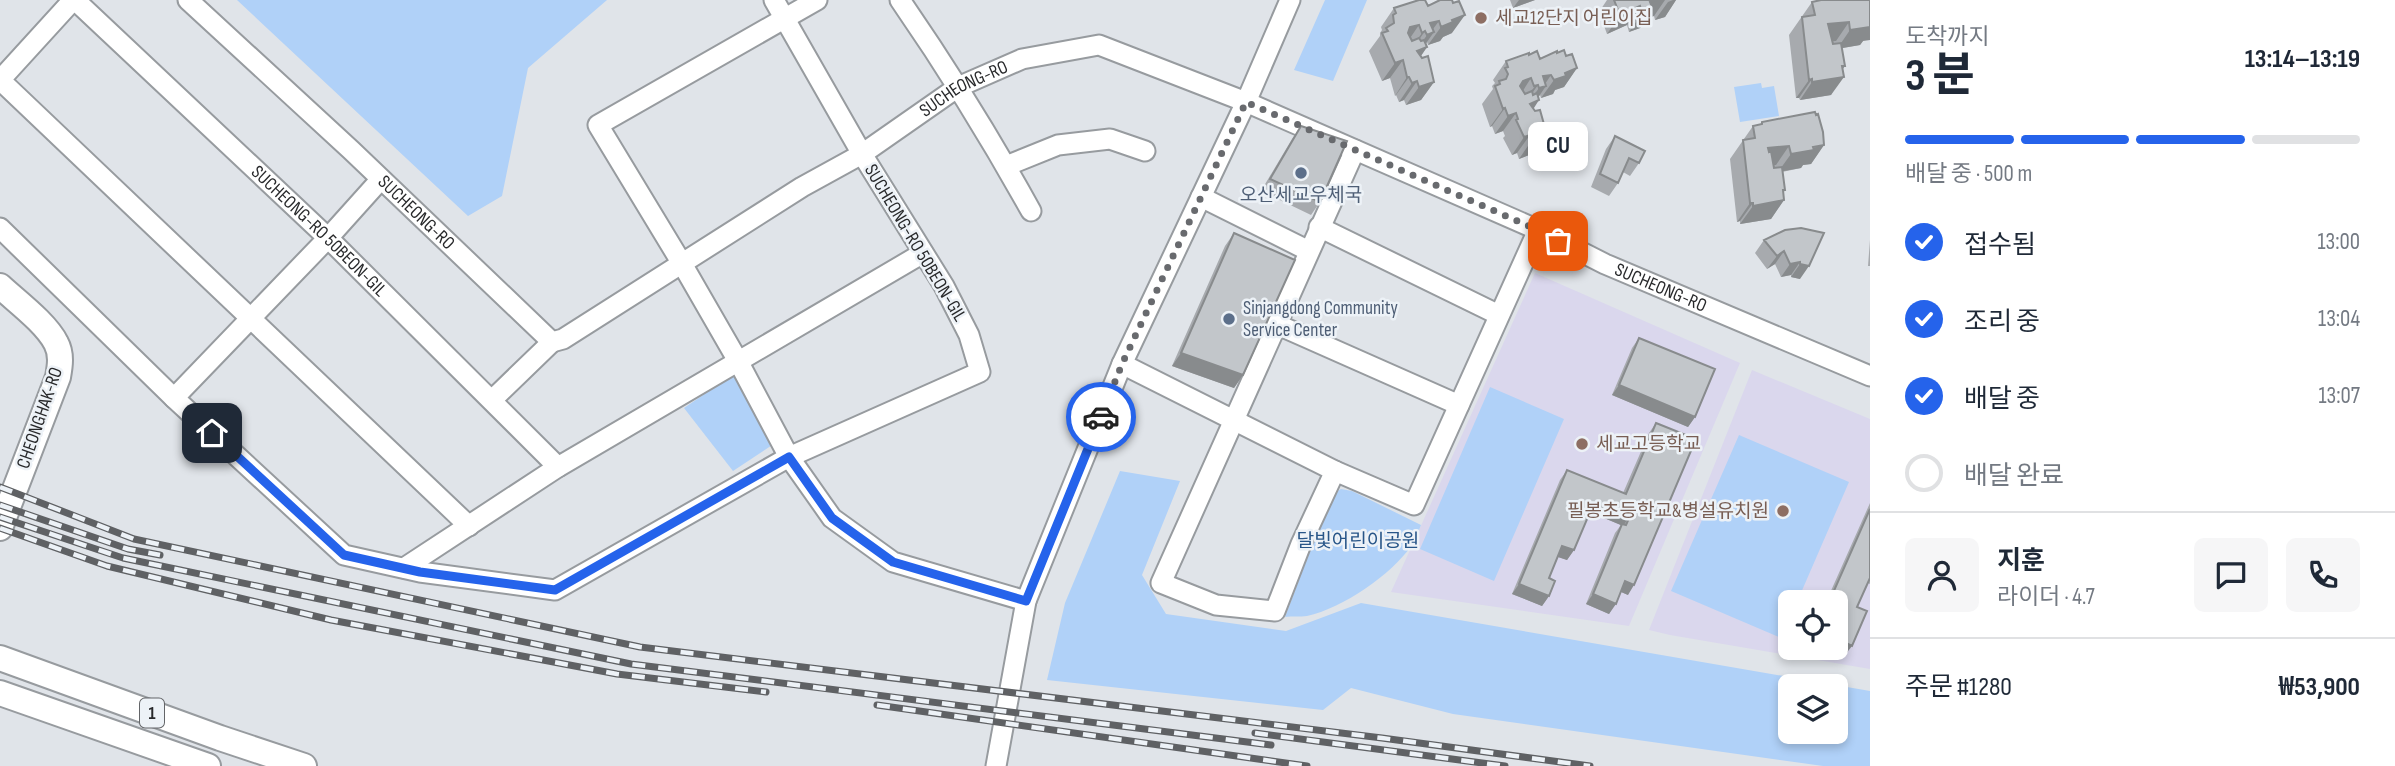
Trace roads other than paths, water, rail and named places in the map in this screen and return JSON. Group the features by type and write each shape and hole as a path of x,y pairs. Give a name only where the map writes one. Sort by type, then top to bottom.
{"main road":[{"name":"CHEONGHAK-RO","path":"0,286 48,331 57,344 60,359 58,377 0,528"},
{"name":"1","path":"0,658 304,766"},
{"name":"1","path":"0,693 208,766"}],"street":[{"name":"SUCHEONG-RO 50BEON-GIL","path":"469,526 0,80 74,0 328,238 558,467"},
{"name":"SUCHEONG-RO","path":"188,0 552,342 563,339 802,187 862,154 958,87 1022,59 1099,45 1246,102 1538,230 1605,264 1870,376"},
{"name":"SUCHEONG-RO 50BEON-GIL","path":"0,228 174,398 344,555 404,568 555,590 789,457 980,372 969,335 944,286 862,154 774,0"},
{"path":"817,0 598,125 738,361 789,457 832,518 893,562 1026,601"},
{"path":"996,766 1026,601 1122,364 1246,102 1290,0"},
{"path":"907,2 1031,211"},
{"path":"1006,166 1058,145 1110,139 1145,151"},
{"path":"1335,471 1301,544 1275,611 1216,605 1161,583 1355,150"},
{"path":"174,398 381,179"},
{"path":"1200,197 1309,251"},
{"path":"1319,227 1499,315"},
{"path":"1122,364 1335,471 1413,505 1538,230"},
{"path":"404,568 558,467 923,253"},
{"path":"1276,324 1459,405"},
{"path":"492,400 552,342"}],"railway":[{"path":"0,487 134,539 640,647 1590,766"},
{"path":"0,505 128,549 160,555"},
{"path":"0,517 123,558 631,664 1271,745"},
{"path":"0,528 107,566 331,620 617,674 766,692"},
{"path":"877,705 1307,766"},
{"path":"1255,733 1505,766"}],"place":[{"name":"세교12단지 어린이집","path":"1481,18"},
{"name":"오산세교우체국","path":"1301,173"},
{"name":"CU","path":"1558,241"},
{"name":"Sinjangdong Community Service Center","path":"1229,319"},
{"name":"세교고등학교","path":"1582,444"},
{"name":"필봉초등학교&병설유치원","path":"1783,511"}],"park label":[{"name":"달빛어린이공원","path":"1358,541"}]}
